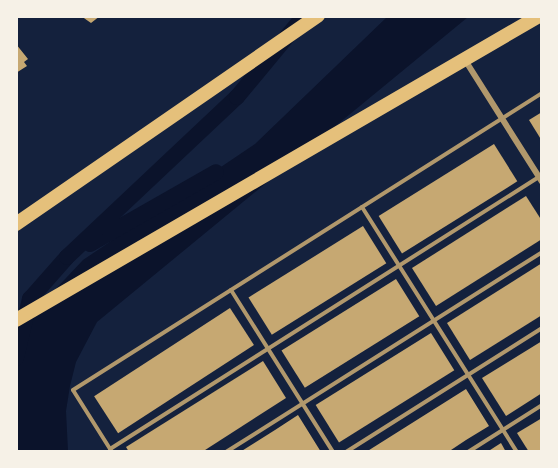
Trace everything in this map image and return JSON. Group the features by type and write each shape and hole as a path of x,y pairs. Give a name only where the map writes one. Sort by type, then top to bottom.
{"main road":[{"path":"16,224 318,16"},
{"path":"16,320 539,16"}],"street":[{"path":"465,60 540,178"}],"lane":[{"path":"540,178 268,348 111,450 73,390 542,93"},
{"path":"362,207 516,452"},
{"path":"226,452 542,252"},
{"path":"231,290 333,452"},
{"path":"346,452 542,328"},
{"path":"468,452 542,405"}],"water":[{"path":"387,17 468,17 97,322 76,362 70,386 66,411 68,451 17,451 16,331 83,260 255,144"}],"building":[{"path":"81,16 100,16 91,23"},
{"path":"16,44 28,59 24,62 27,66 16,73"},
{"path":"542,112 542,141 529,120"},
{"path":"494,144 517,181 402,253 379,216"},
{"path":"526,196 542,221 542,239 436,306 412,268"},
{"path":"363,226 386,263 272,335 249,298"},
{"path":"542,263 542,315 470,360 447,323"},
{"path":"396,279 419,316 305,388 282,351"},
{"path":"230,308 254,345 118,433 94,396"},
{"path":"431,333 454,370 339,442 316,405"},
{"path":"542,341 542,393 506,416 482,378"},
{"path":"263,361 286,398 202,452 129,452 126,447"},
{"path":"466,389 489,426 448,452 366,452"},
{"path":"298,415 321,452 240,452 275,430"},
{"path":"542,418 542,452 529,452 517,433"},
{"path":"501,443 506,452 487,452"}],"waterway":[{"path":"16,358 30,299 67,257 237,97 304,16"},
{"path":"90,244 216,172"}]}
